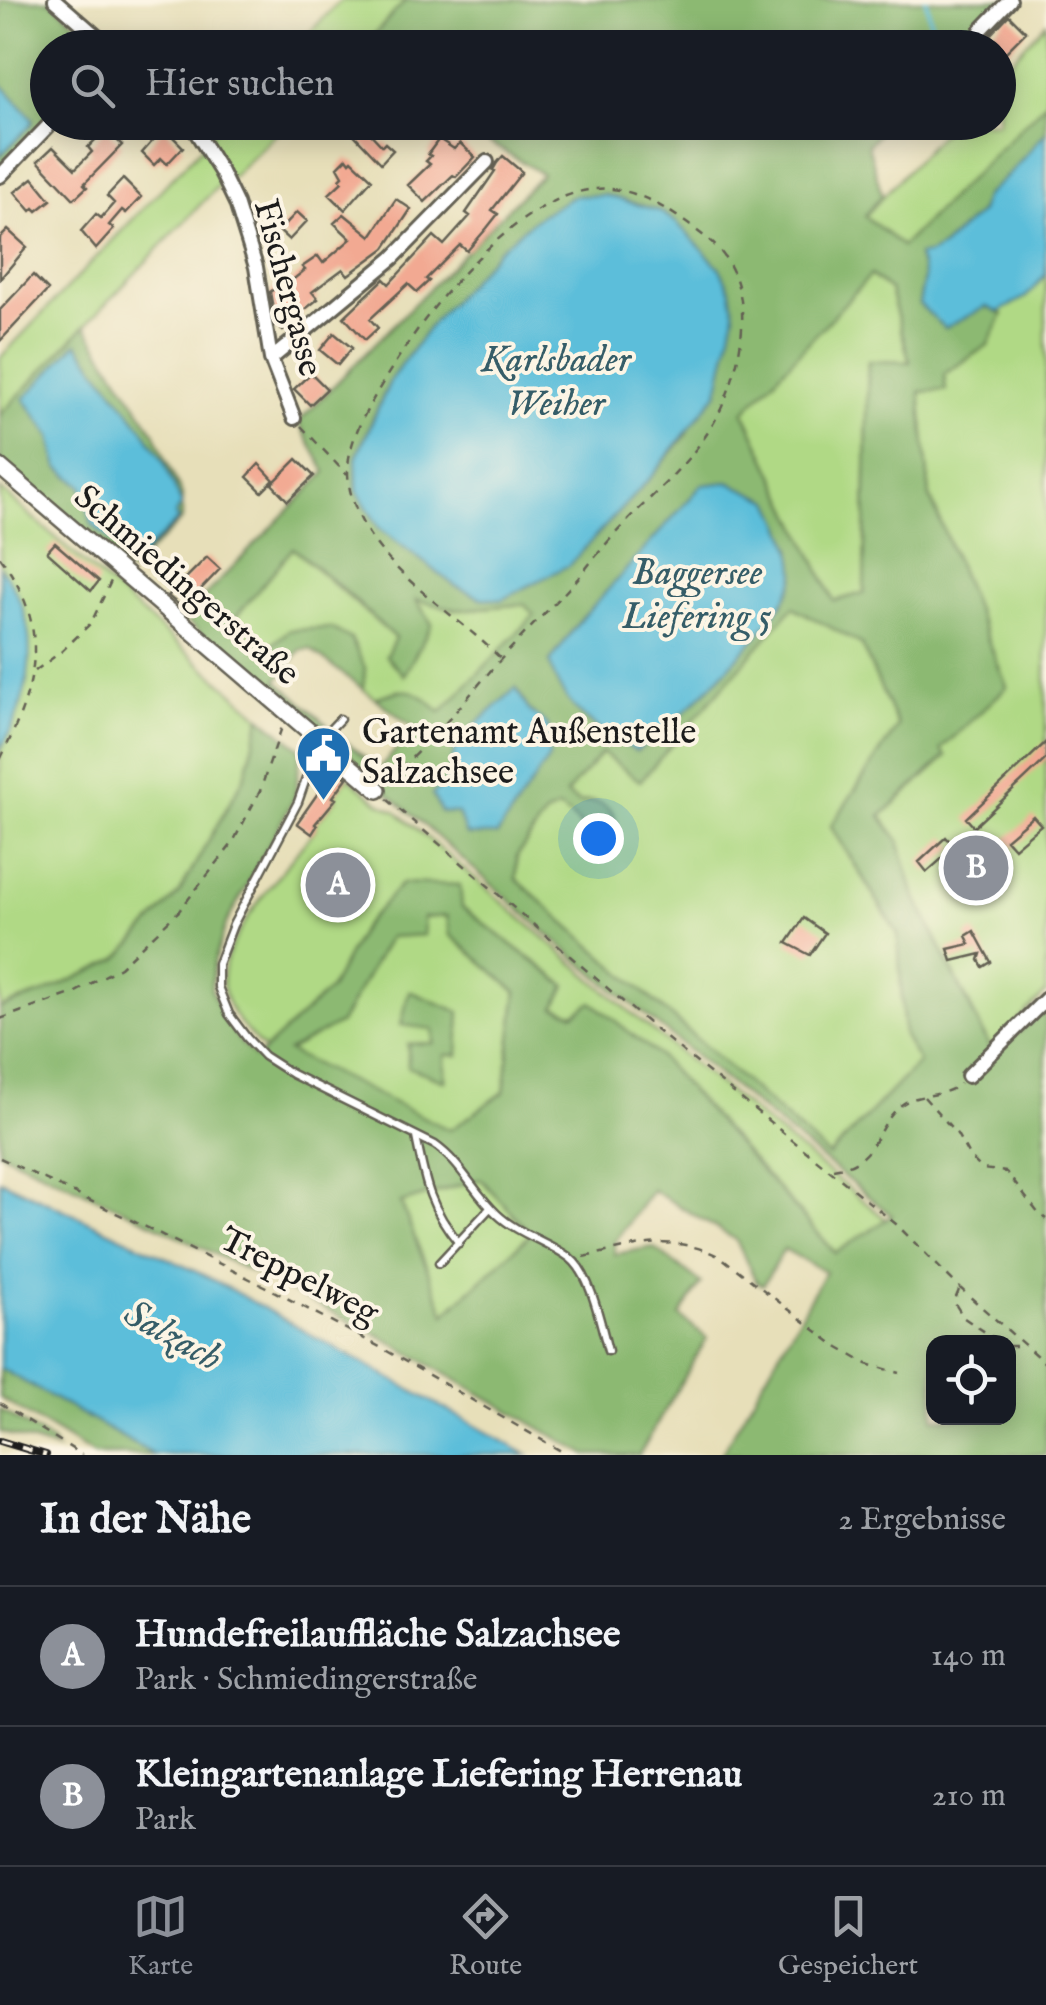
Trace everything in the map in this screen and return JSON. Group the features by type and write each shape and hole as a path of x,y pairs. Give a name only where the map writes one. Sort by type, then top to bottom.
{"street":[{"path":"55,0 89,30"},
{"path":"981,30 1010,0"},
{"path":"0,176 35,140"},
{"name":"Fischergasse","path":"201,140 236,203 256,267 271,358 294,418"},
{"path":"271,358 393,258 486,162"},
{"name":"Schmiedingerstraße","path":"0,467 378,790"},
{"path":"968,1076 1046,998"}],"lane":[{"path":"340,719 319,741 298,802 232,925 218,964 218,987 229,1014 264,1056 452,1157 490,1208 507,1223 573,1260 596,1307 608,1351"},
{"path":"416,1136 427,1192 459,1243"},
{"path":"439,1263 490,1208"}],"path":[{"path":"501,659 380,550 352,497 348,476 350,452 357,429 395,362 462,274 528,216 572,194 594,188 620,189 678,216 714,243 732,273 744,314 743,339 724,404 706,436 682,465 612,536 437,732 378,790 640,1016 896,1224 960,1288 1046,1364"},
{"path":"294,418 348,476"},
{"path":"0,557 24,597 33,637 34,672 29,695 0,760"},
{"path":"34,672 91,623 118,567"},
{"path":"0,1019 74,992 120,968 180,911 232,844 260,791 287,714"},
{"path":"829,1169 852,1166 867,1152 898,1108 909,1100 956,1088"},
{"path":"924,1097 957,1134 969,1156 982,1169 1006,1172 1046,1219"},
{"name":"Treppelweg","path":"0,1158 264,1286 568,1455"},
{"path":"573,1260 652,1242 677,1242 709,1251 839,1348 867,1364 900,1374"},
{"path":"960,1288 954,1302 964,1318 990,1335"},
{"path":"1016,1346 1025,1345"},
{"path":"0,1403 82,1455"}],"green space":[{"path":"0,0 50,0 84,30 30,30 30,116 0,83"},
{"path":"341,0 407,0 378,30 312,30"},
{"path":"406,0 1004,0 975,30 378,30"},
{"path":"1046,23 1046,102 1016,132 1016,55"},
{"path":"1046,102 1046,132 984,197 980,212 943,246 918,255 924,278 919,304 986,307 1003,314 988,345 944,374 946,390 920,392 930,497 1007,687 941,749 946,756 881,816 899,841 914,894 993,1054 1046,1008 1046,1455 721,1455 825,1272 784,1249 763,1285 756,1281 736,1240 652,1190 614,1243 615,1254 653,1247 701,1283 680,1316 707,1338 639,1455 587,1455 378,1335 0,1152 0,1008 44,993 118,959 179,893 245,776 261,717 301,749 295,797 226,924 211,989 223,1017 256,1058 330,989 363,927 402,883 460,885 462,907 566,986 555,1007 574,1014 592,1002 659,1056 835,1253 892,1216 573,956 329,742 337,734 378,769 415,729 375,698 411,691 441,712 534,615 524,604 458,610 416,600 432,624 404,675 386,656 395,638 293,548 229,625 268,648 289,630 331,628 351,639 365,668 363,689 310,649 300,650 277,680 327,725 319,735 183,618 326,472 298,422 542,174 485,140 873,140 868,145 882,195 865,216 902,246 1008,140 1016,140 1016,132","holes":["605,195 660,211 677,223 687,434 652,476 569,565 357,491 356,458 391,379 433,322","871,275 890,290 910,362 868,361 864,593 834,601 744,412","792,548 795,577 782,605 723,673 637,751 609,736 550,662 578,623 622,577","793,607 861,644 898,726 831,826 898,934 904,1036 919,1062 829,1156 516,879 517,856 545,815 558,808 597,840 617,831 614,816 606,806 579,803 566,794 602,753 640,781","517,689 528,709 548,726 518,802 497,835 433,794 445,784","447,916 450,935 517,992 504,1092 450,1130 288,1051 340,1023 389,937 424,935 423,918","481,1179 531,1234 445,1314 401,1203"]},
{"path":"30,126 30,139 0,170 0,156"},
{"path":"206,140 270,140 220,184 0,415 0,358"},
{"path":"935,140 1008,140 902,247 865,216"},
{"path":"1046,274 1046,993 991,1048 914,894 899,841 881,816 946,757 941,749 1007,687 930,496 920,391 988,345 998,312 1026,297"},
{"path":"870,275 890,290 910,363 868,362 864,594 834,601 744,412"},
{"path":"85,326 154,432 182,495 182,519 130,572 0,461 0,415","holes":["51,436 178,520 135,562 92,524 82,486 58,467"]},
{"path":"0,489 261,717 245,776 179,893 118,959 44,993 0,1008"},
{"path":"293,548 395,638 404,675 432,624 414,599 458,610 524,604 535,615 441,713 399,690 375,698 363,689 365,668 351,639 269,649 229,625"},
{"path":"793,607 861,644 898,726 831,827 898,934 904,1036 919,1062 829,1156 516,879 517,856 545,815 558,807 571,814 583,829 580,803 566,794 602,752 640,780"},
{"path":"348,777 378,802 396,811 653,1031 887,1220 836,1253 659,1056 555,1007 566,985 462,907 363,927 330,989 265,1050 229,1005 223,986 224,968 243,926 317,827 315,824"},
{"path":"447,915 450,935 517,992 504,1092 450,1131 287,1051 340,1023 389,937 422,918","holes":["434,1029 457,1055 445,1054 445,1080 409,1044 434,1044"]},
{"path":"409,991 460,1012 458,1055 445,1055 445,1081 408,1067 408,1044 434,1043 433,1029 401,1025"},
{"path":"481,1179 531,1234 444,1315 400,1203"},
{"path":"0,1368 154,1455 94,1455 0,1398"},
{"path":"0,1409 51,1441 56,1449 0,1432"}],"water":[{"path":"0,83 30,116 30,126 0,156"},
{"path":"1046,132 1046,274 1026,297 998,312 986,307 945,328 919,304 924,278 918,255 943,246 980,212 984,197"},
{"name":"Karlsbader Weiher","path":"605,195 660,211 719,267 731,291 735,315 718,392 652,476 569,565 501,600 481,598 455,586 379,528 357,491 356,458 391,379 433,322 499,249 536,218 573,196"},
{"path":"77,343 143,429 163,460 182,505 175,515 178,520 135,562 92,524 82,486 58,467 51,436 24,399"},
{"name":"Baggersee Liefering 5","path":"728,482 771,501 793,555 795,574 791,589 763,629 723,674 636,751 582,716 562,692 550,662 578,623 702,485"},
{"path":"0,567 24,611 30,658 21,705 0,751"},
{"path":"516,688 528,709 548,726 549,758 497,835 466,835 458,813 441,812 432,794 445,784 458,741"},
{"name":"Salzach","path":"0,1180 208,1277 528,1455 154,1455 0,1368"}],"building":[{"path":"1009,15 1026,32 1016,42 1016,30 995,30"},
{"path":"95,140 117,140 122,145 74,199 38,161 53,147 75,169 92,152 88,147"},
{"path":"153,140 176,140 183,147 167,164 161,158 154,165 142,153"},
{"path":"359,140 376,140 393,150 381,163"},
{"path":"440,140 454,149 460,143 475,157 425,202 408,185 430,164 426,161 431,156 428,154"},
{"path":"503,156 522,172 492,210 498,214 467,251 460,245 417,292 408,284 370,319 378,328 365,340 344,317 384,279 389,284 434,236 444,245 470,216 466,213"},
{"path":"347,158 372,179 345,210 329,194 342,182 338,167"},
{"path":"33,178 51,200 37,211 31,211 15,192"},
{"path":"123,179 141,197 109,225 114,229 96,249 81,231 96,214 101,218 114,203 107,196"},
{"path":"396,199 411,209 385,248 348,275 343,269 312,292 318,299 283,331 275,321 279,316 273,309 270,292 282,283 285,286 318,256 323,263 351,239 334,223 344,214 371,236"},
{"path":"297,212 307,221 289,240 279,231"},
{"path":"8,230 27,247 0,279 0,238"},
{"path":"33,275 48,290 0,341 0,310"},
{"path":"334,333 352,348 338,365 320,350"},
{"path":"311,373 327,389 310,405 294,389"},
{"path":"297,459 314,476 288,501 272,484"},
{"path":"259,464 274,480 262,492 247,477"},
{"path":"55,543 99,581 91,591 47,552"},
{"path":"207,557 220,569 183,608 168,596"},
{"path":"1046,742 1046,759 974,827 966,818"},
{"name":"Gartenamt Außenstelle Salzachsee","path":"330,765 347,778 312,834 297,823 325,783 320,779"},
{"path":"1033,816 1041,825 1014,848 1006,839"},
{"path":"946,837 955,847 927,872 919,862"},
{"path":"804,918 825,933 810,955 787,943"},
{"path":"974,931 991,962 983,967 981,954 952,961 948,949 970,944 966,936"}],"waterway":[{"path":"926,0 932,30"}],"railway":[{"path":"0,1441 46,1455"}],"place":[{"name":"Gartenamt Außenstelle Salzachsee","path":"323,802"},
{"name":"Kleingartenanlage Liefering Herrenau","path":"976,868"},
{"name":"Hundefreilauffläche Salzachsee","path":"338,885"}]}
